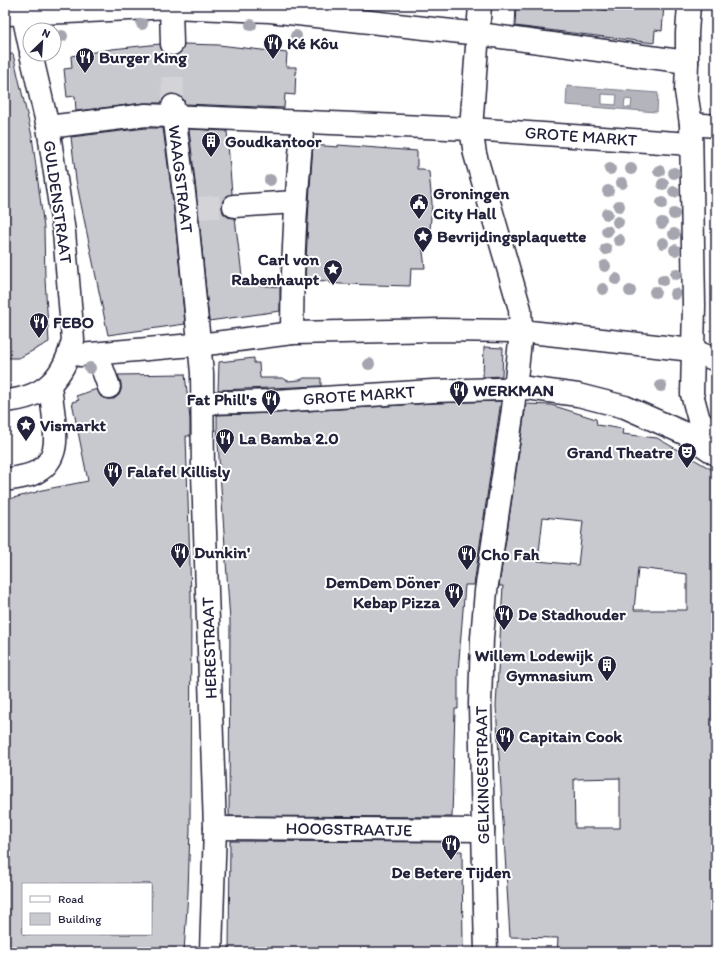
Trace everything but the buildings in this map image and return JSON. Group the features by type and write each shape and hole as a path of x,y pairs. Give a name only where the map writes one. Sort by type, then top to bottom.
{"street":[{"path":"480,5 471,129 474,154 520,309 521,331 514,398"},
{"path":"689,5 686,91 691,134 694,306 692,394 699,420 716,437"},
{"path":"171,7 172,44"},
{"path":"22,26 16,11 171,7 270,11 479,34 688,62"},
{"name":"GULDENSTRAAT","path":"34,62 48,127 64,232 73,340 70,352"},
{"name":"GROTE MARKT","path":"173,112 303,122 471,129 691,134 716,126"},
{"name":"WAAGSTRAAT","path":"48,127 173,112 192,208 200,344"},
{"path":"292,333 295,202 303,122"},
{"path":"234,206 295,202"},
{"path":"5,401 18,400 32,396 50,384 63,368 70,352 80,355 97,354 216,343 292,333 441,330 521,331 692,350 716,360"},
{"name":"HERESTRAAT","path":"200,344 215,828 211,952"},
{"path":"97,354 109,387"},
{"path":"5,480 31,475 42,469 50,460 54,450 55,439 50,384"},
{"name":"GROTE MARKT","path":"202,403 275,401 434,391 514,398 527,388 578,394 625,407 686,434 716,454"},
{"name":"GELKINGESTRAAT","path":"486,952 480,704 482,638 486,591 514,398"},
{"name":"HOOGSTRAATJE","path":"215,828 483,830"}],"shaded area":[{"path":"567,86 658,93 657,112 566,105","holes":["602,94 617,95 616,105 602,104","625,99 632,100 631,108 624,107"]}],"tunnel":[{"path":"172,44 173,106"},
{"path":"198,208 234,206"}],"place":[{"name":"Ké Kôu","path":"273,60"},
{"name":"Burger King","path":"85,74"},
{"name":"Goudkantoor","path":"211,158"},
{"name":"Groningen City Hall","path":"419,220"},
{"name":"Bevrijdingsplaquette","path":"423,253"},
{"name":"Carl von Rabenhaupt","path":"333,286"},
{"name":"FEBO","path":"39,339"},
{"name":"WERKMAN","path":"459,407"},
{"name":"Fat Phill's","path":"271,416"},
{"name":"Vismarkt","path":"26,442"},
{"name":"La Bamba 2.0","path":"225,455"},
{"name":"Grand Theatre","path":"687,469"},
{"name":"Falafel Killisly","path":"113,488"},
{"name":"Dunkin'","path":"180,569"},
{"name":"Cho Fah","path":"467,571"},
{"name":"DemDem Döner Kebap Pizza","path":"454,609"},
{"name":"De Stadhouder","path":"504,631"},
{"name":"Willem Lodewijk Gymnasium","path":"607,682"},
{"name":"Capitain Cook","path":"505,753"},
{"name":"De Betere Tijden","path":"451,861"}]}
